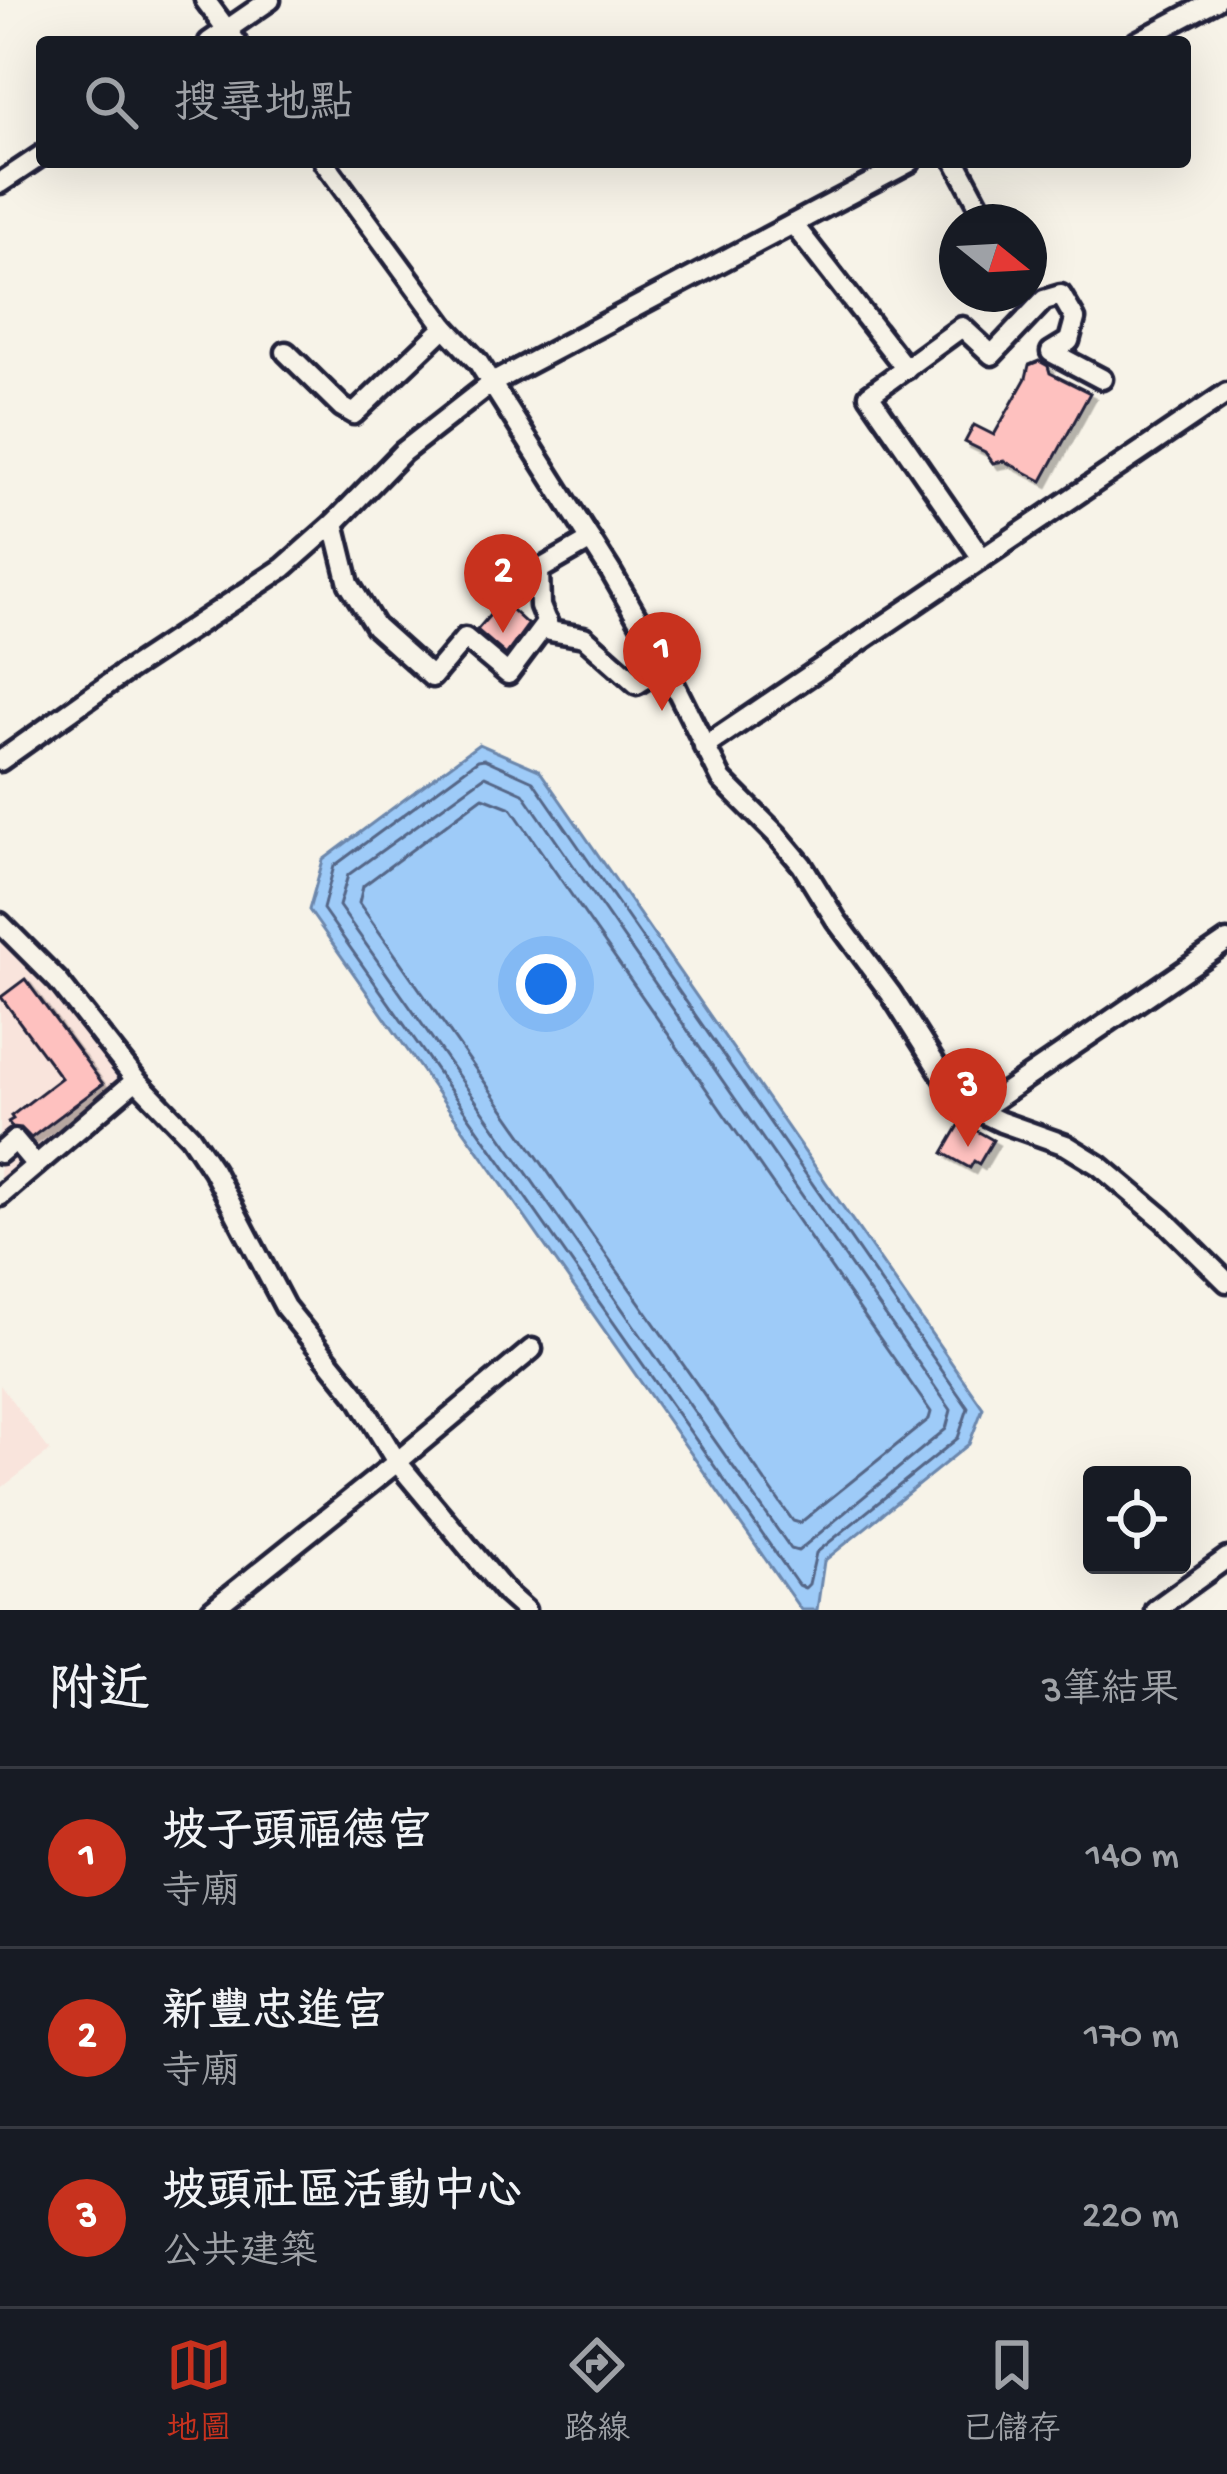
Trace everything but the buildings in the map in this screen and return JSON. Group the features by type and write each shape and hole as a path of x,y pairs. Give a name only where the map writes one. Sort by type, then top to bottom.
{"street":[{"path":"205,0 232,36 270,0"},
{"path":"1148,36 1216,0"},
{"path":"0,183 36,158"},
{"path":"328,168 445,327 478,362 665,666 722,779 802,865 952,1090 977,1111 1066,1145 1100,1166 1227,1282"},
{"path":"0,761 283,568 403,452 490,384 899,168"},
{"path":"959,168 978,204"},
{"path":"794,224 906,369"},
{"path":"982,558 869,395 962,327 992,355 1044,301 1061,295 1075,319 1069,341 1051,352 1102,379"},
{"path":"286,352 354,414 445,327"},
{"path":"704,747 1227,393"},
{"path":"334,523 349,584 374,626 432,677 465,638 508,674 547,622"},
{"path":"590,540 539,570 540,606 550,631 584,637 637,684 665,666"},
{"path":"0,922 58,981 136,1080 190,1136 285,1307 357,1396 397,1462 525,1610"},
{"path":"977,1111 1227,941"},
{"path":"0,1196 136,1080"},
{"path":"0,1153 16,1140 36,1165"},
{"path":"212,1610 532,1349"},
{"path":"1155,1610 1227,1558"}],"shaded area":[{"path":"0,931 119,1069 117,1087 0,1183"},
{"path":"0,1385 50,1451 0,1489"}],"water":[{"path":"479,744 539,770 983,1408 969,1444 824,1561 817,1610 801,1610 309,910 323,860"}],"place":[{"name":"新豐忠進宮","path":"503,633"},
{"name":"坡子頭福德宫","path":"662,711"},
{"name":"坡頭社區活動中心","path":"968,1147"}]}
